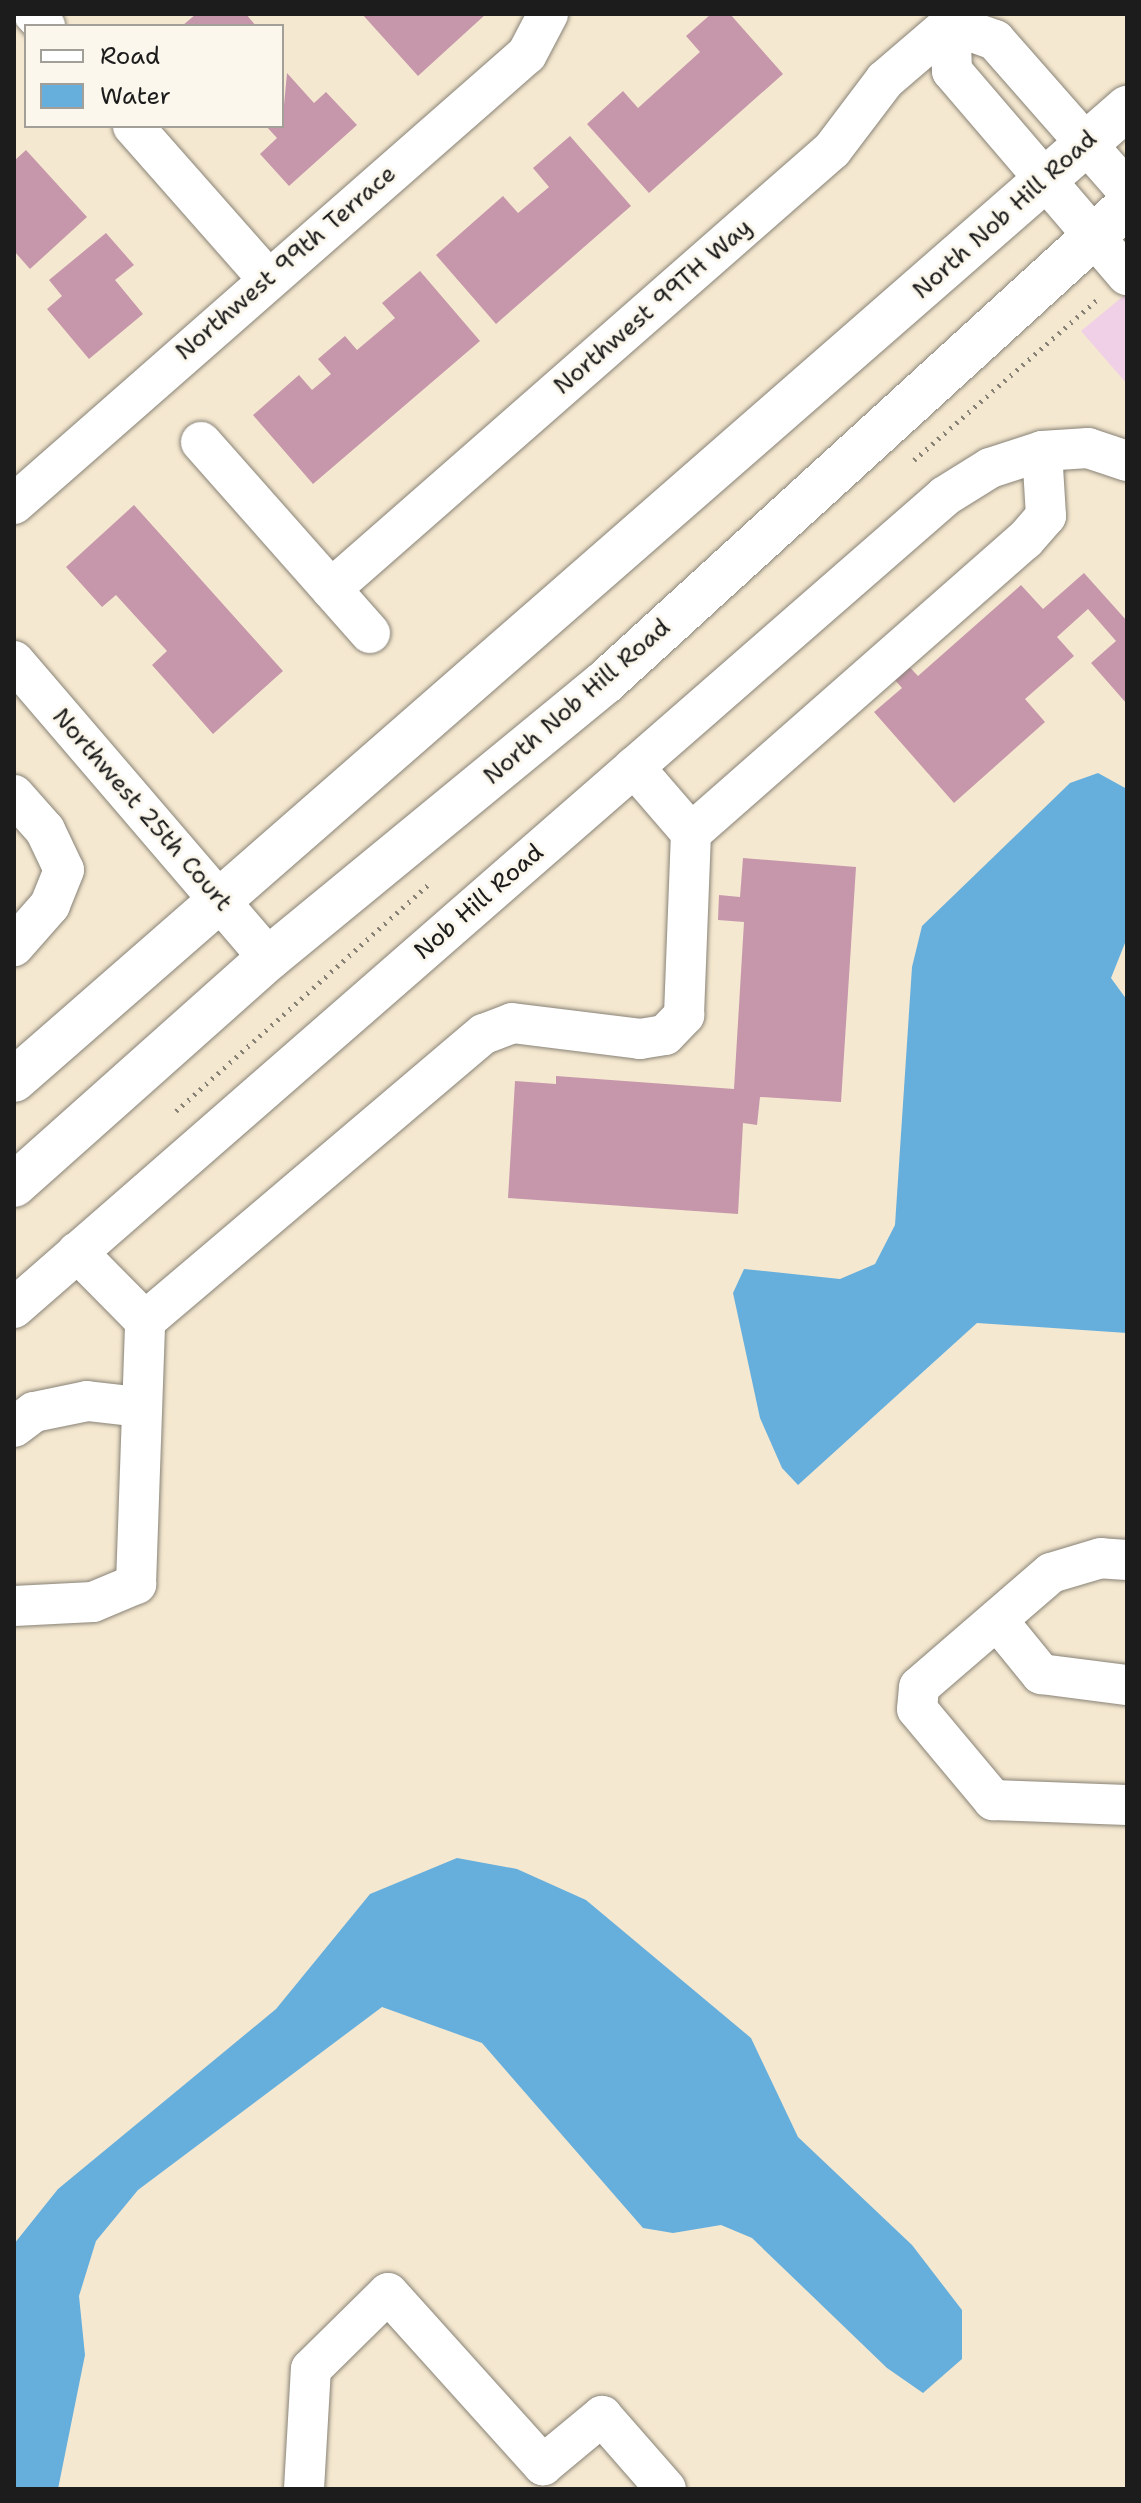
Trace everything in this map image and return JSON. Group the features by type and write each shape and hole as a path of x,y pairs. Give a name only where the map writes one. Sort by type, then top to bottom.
{"main road":[{"name":"North Nob Hill Road","path":"14,1080 1127,108"},
{"name":"North Nob Hill Road","path":"14,1185 269,958 604,683 1127,206"}],"street":[{"name":"Northwest 99th Terrace","path":"14,504 267,278 527,54 548,14"},
{"path":"1127,190 995,40 954,17 952,71 1043,182 1127,275"},
{"name":"Northwest 99TH Way","path":"331,589 832,150 885,80 954,17"},
{"path":"135,128 267,278"},
{"path":"201,442 370,633"},
{"name":"Nob Hill Road","path":"14,1308 945,496 990,468 1042,451 1088,448 1127,461"},
{"path":"691,833 1025,540 1046,516 1042,451"},
{"name":"Northwest 25th Court","path":"14,661 269,958"},
{"path":"14,1606 93,1602 136,1584 145,1321 484,1034 512,1023 640,1039 665,1035 684,1015 691,833 634,767"},
{"path":"14,795 45,830 64,870 50,905 14,946"},
{"path":"77,1252 145,1321"},
{"path":"14,1427 34,1412 87,1401 140,1407"},
{"path":"1127,1560 1101,1558 1051,1573 919,1687 917,1709 993,1800 1127,1805"},
{"path":"997,1620 1041,1674 1127,1685"},
{"path":"304,2489 311,2369 388,2293 543,2477 602,2416 666,2489"}],"shaded area":[{"path":"1127,293 1127,384 1081,331"}],"water":[{"path":"1098,773 1127,789 1127,938 1111,978 1127,1000 1127,1333 977,1323 798,1485 782,1468 760,1418 733,1293 744,1269 840,1279 875,1264 895,1225 912,967 922,926 1070,783"},
{"path":"457,1858 517,1869 586,1900 751,2038 798,2137 912,2245 962,2310 962,2359 923,2393 887,2368 752,2238 721,2225 673,2233 643,2228 482,2043 382,2007 138,2190 96,2241 79,2296 85,2355 58,2489 14,2489 14,2244 58,2189 276,2009 370,1894"}],"building":[{"path":"196,14 246,14 254,24 184,24"},
{"path":"362,14 486,14 418,76"},
{"path":"711,14 730,14 783,74 649,193 587,124 623,91 638,108 700,52 686,36"},
{"path":"287,73 314,103 326,92 357,125 289,186 260,154 277,138 268,128 284,128"},
{"path":"570,136 631,206 496,324 436,255 503,196 518,213 549,187 533,168"},
{"path":"26,150 87,217 30,269 14,251 14,161"},
{"path":"106,233 134,265 115,280 143,314 89,359 47,309 62,296 49,280"},
{"path":"420,271 480,341 313,484 253,415 299,375 312,390 331,374 318,359 345,336 357,350 395,318 382,303"},
{"path":"134,505 283,671 213,734 152,665 167,651 116,595 102,607 66,567"},
{"path":"1084,573 1127,621 1127,704 1091,663 1116,641 1088,609 1057,637 1074,656 1025,699 1045,722 954,803 874,712 902,688 886,670 900,657 918,676 1021,585 1043,609"},
{"path":"743,858 856,867 841,1102 760,1097 757,1125 743,1123 738,1214 508,1198 515,1081 556,1084 556,1076 734,1089 744,922 718,920 719,895 740,897"}]}
